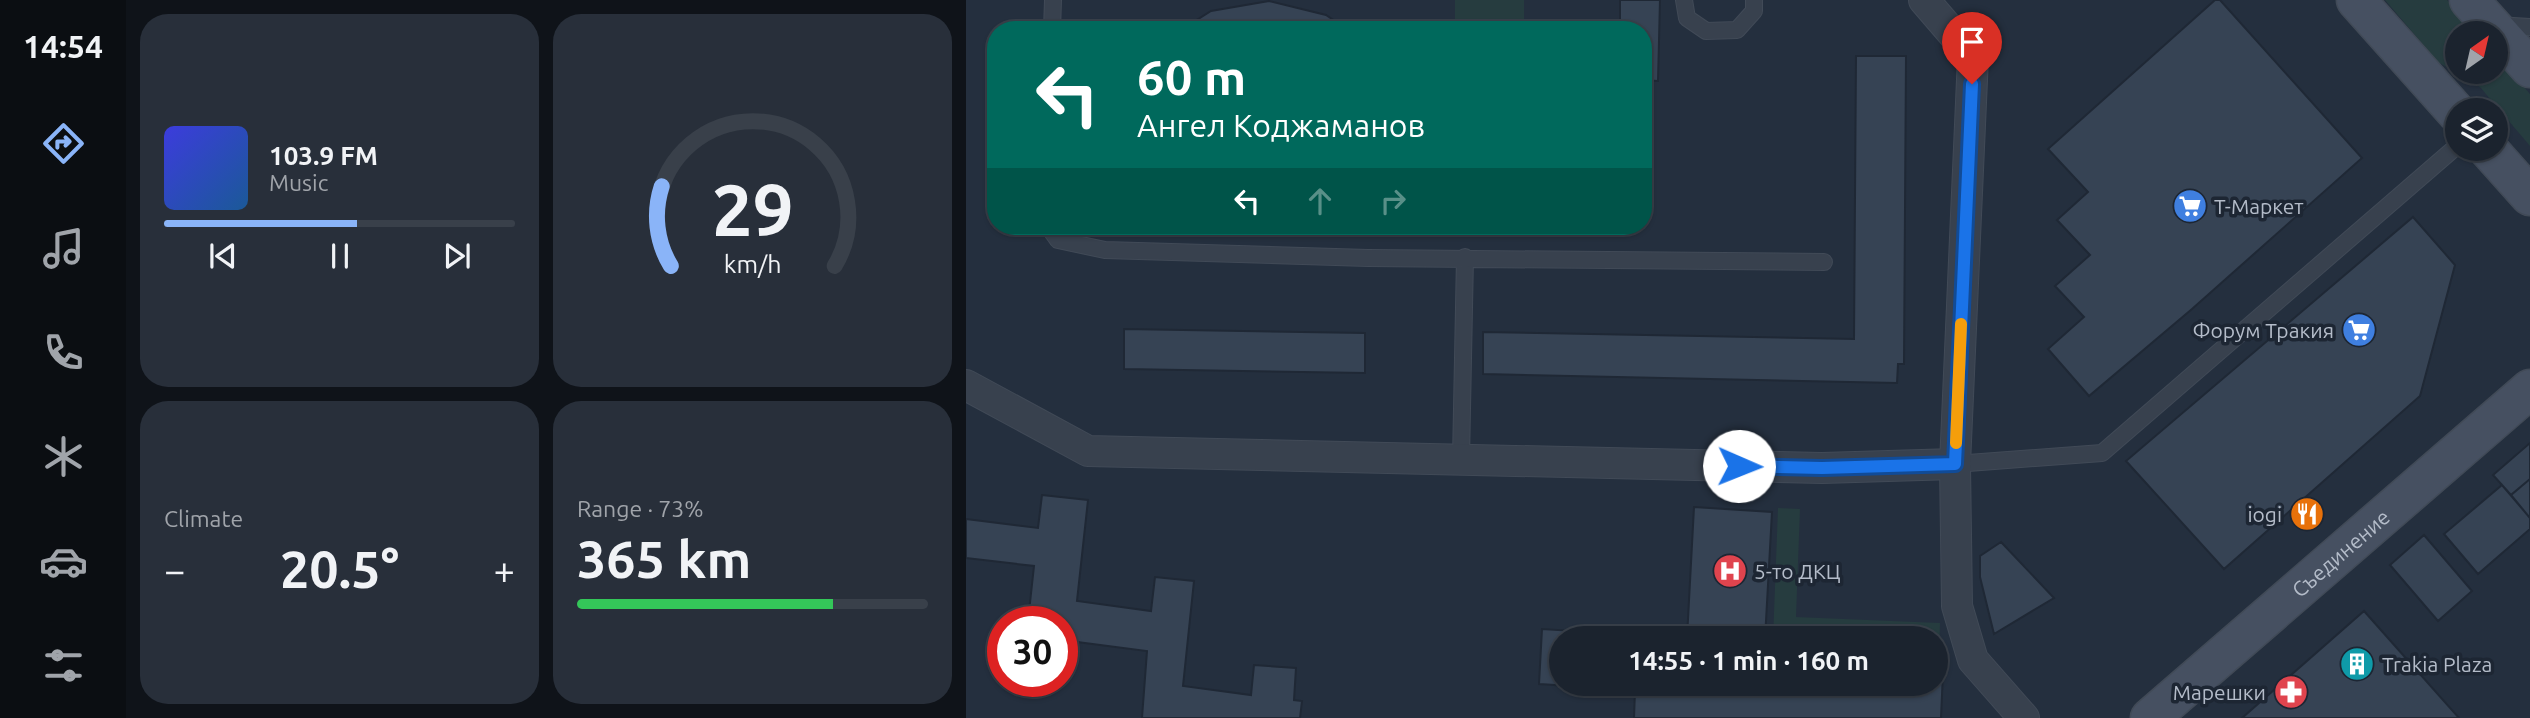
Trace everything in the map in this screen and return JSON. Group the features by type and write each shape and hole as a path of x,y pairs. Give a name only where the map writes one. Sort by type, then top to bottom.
{"street":[{"path":"1924,0 1973,57 1955,464 1957,606 1973,660 2024,718"},
{"path":"2356,0 2445,100"},
{"path":"2480,12 2530,68"},
{"path":"2499,161 2530,196"},
{"path":"966,385 1088,451 1822,468 1955,464"},
{"name":"Съединение","path":"2150,718 2530,389"}],"lane":[{"path":"1052,21 1053,0"},
{"path":"1684,0 1687,18 1706,31 1737,30 1754,10 1754,0"},
{"path":"2480,12 2530,27"},
{"path":"1955,464 2102,453 2445,156"},
{"path":"1055,235 1059,240 1105,250 1368,258 1824,262"},
{"path":"1461,459 1465,257"}],"green space":[{"path":"1455,0 1524,0 1524,21 1455,21"},
{"path":"2385,0 2447,0 2466,21 2445,21 2445,66 2438,62"},
{"path":"2508,69 2530,94 2530,146 2508,120 2508,98 2489,98 2475,84 2508,84"},
{"path":"1778,508 1800,509 1796,617 1940,623 1940,626 1773,626"}],"building":[{"path":"1620,0 1660,0 1658,81 1652,81 1652,21 1620,21"},
{"name":"Т-Маркет","path":"2215,0 2220,0 2362,158 2192,309 2089,396 2048,349 2084,317 2055,286 2090,255 2057,220 2088,192 2048,149"},
{"path":"1269,1 1326,15 1335,21 1195,21 1211,11"},
{"path":"1856,56 1906,56 1904,364 1898,364 1897,383 1483,374 1483,332 1854,339"},
{"name":"Форум Тракия","path":"2413,217 2455,265 2420,396 2224,569 2126,461"},
{"path":"1124,329 1365,333 1365,373 1124,369"},
{"path":"2530,443 2530,479 2511,495 2493,475"},
{"path":"2530,479 2530,518 2511,495"},
{"path":"2502,485 2530,518 2530,529 2478,574 2444,534"},
{"path":"1042,495 1088,500 1077,601 1151,611 1155,577 1194,581 1183,686 1251,695 1254,665 1296,668 1294,700 1302,701 1300,718 1142,718 1147,651 1078,642 1078,606 1030,606 1034,566 966,558 966,519 1038,528"},
{"name":"5-то ДКЦ","path":"1694,507 1772,512 1766,626 1688,626"},
{"path":"2424,535 2472,591 2438,621 2390,565"},
{"path":"2001,542 2054,598 1994,634 1980,577 1980,556"},
{"name":"Trakia Plaza","path":"2364,611 2459,718 2242,718"},
{"name":"5-то ДКЦ","path":"1542,629 1549,629 1549,685 1539,684"},
{"name":"5-то ДКЦ","path":"1635,696 1942,696 1941,718 1634,718"}],"slow traffic":[{"path":"1956,443 1961,324"}],"place":[{"name":"Т-Маркет","path":"2190,206"},
{"name":"Форум Тракия","path":"2359,330"},
{"name":"iogi","path":"2307,514"},
{"name":"5-то ДКЦ","path":"1730,571"},
{"name":"Trakia Plaza","path":"2357,664"},
{"name":"Марешки","path":"2291,692"}],"route":[{"path":"1739,466 1822,468 1955,464 1972,84"}]}
